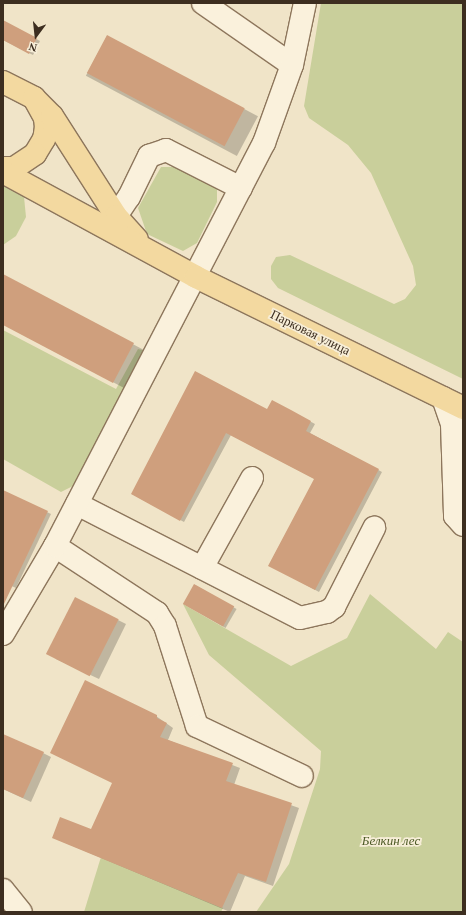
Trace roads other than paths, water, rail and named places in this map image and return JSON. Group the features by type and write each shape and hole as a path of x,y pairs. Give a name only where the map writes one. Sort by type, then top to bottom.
{"main road":[{"path":"3,82 34,98 44,106 61,128 116,216 128,231 157,256"},
{"path":"3,168 14,168 26,162 35,154 44,139 45,118 34,98"},
{"path":"3,172 157,256"},
{"name":"Парковая улица","path":"157,256 196,277 463,408"}],"street":[{"path":"203,3 292,65"},
{"path":"3,646 8,628 55,546 196,277 264,143 292,65 305,3"},
{"path":"116,216 129,197 149,156 166,150 241,188"},
{"path":"442,398 452,424 455,516 463,525"},
{"path":"202,568 252,478"},
{"path":"77,504 300,618 327,612 334,607 374,528"},
{"path":"55,546 157,613 165,626 197,726 302,776"},
{"path":"3,890 21,912"}],"park label":[{"name":"Белкин лес","path":"391,841"}]}
